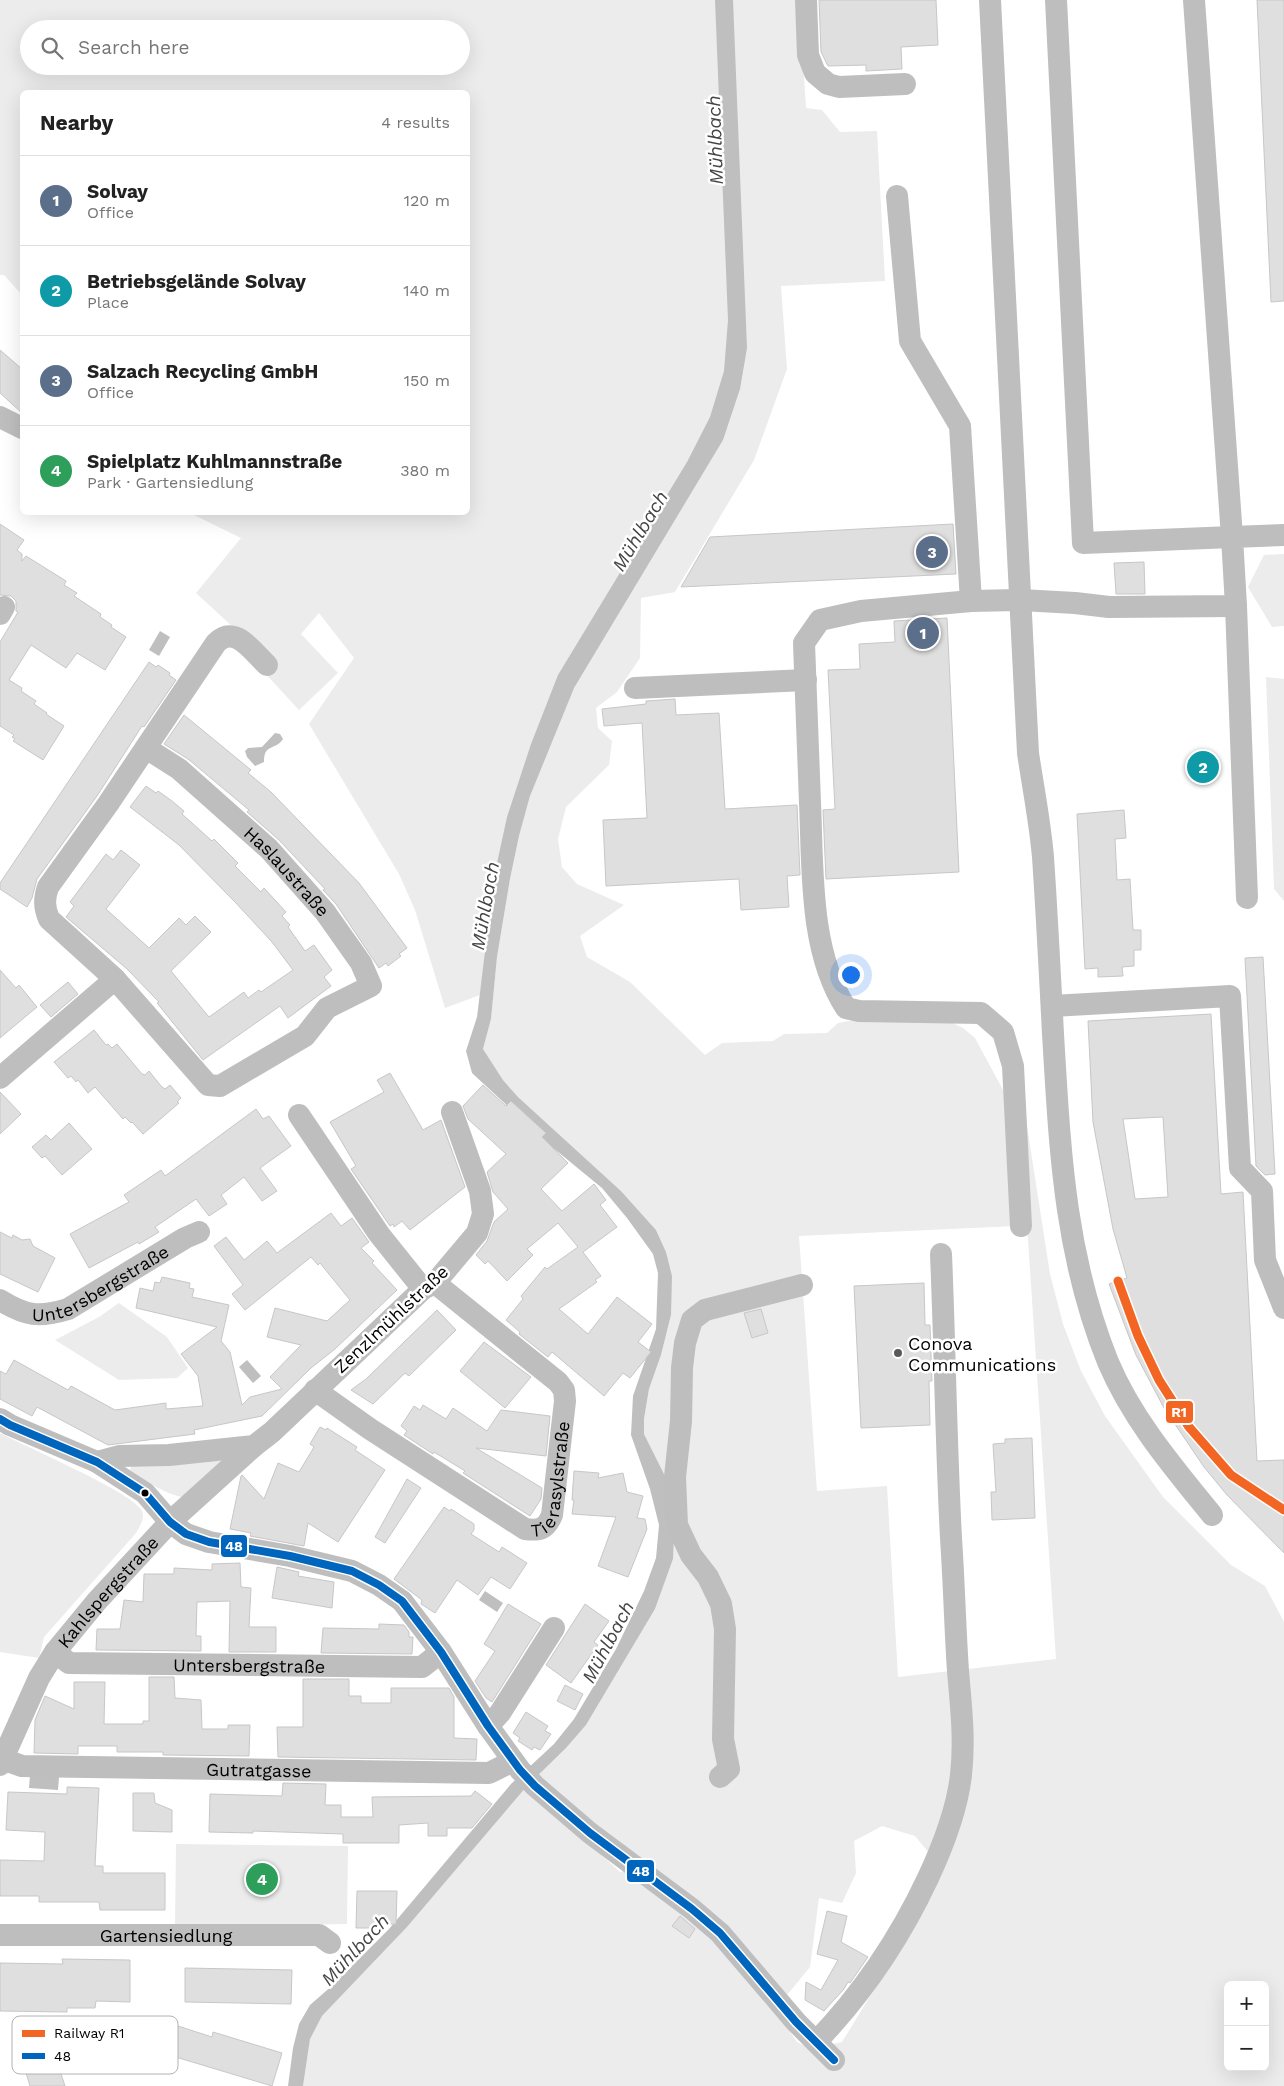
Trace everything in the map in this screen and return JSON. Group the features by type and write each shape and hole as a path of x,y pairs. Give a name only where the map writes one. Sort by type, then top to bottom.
{"street":[{"path":"806,0 808,56 815,74 828,84 839,87 904,84"},
{"path":"990,0 1028,753 1043,855 1066,1204 1084,1292 1109,1363 1131,1407 1163,1456 1212,1515"},
{"path":"1056,0 1082,542 1284,535"},
{"path":"1194,0 1232,538 1247,898"},
{"path":"897,196 910,341 960,426 972,601"},
{"path":"0,417 20,427"},
{"path":"1021,1226 1013,1066 1003,1032 981,1013 859,1011 846,1008 838,996 823,957 814,890 804,643 820,620 861,611 972,601 1021,600 1075,603 1109,608 1236,606"},
{"path":"146,748 221,637 229,635 237,637 267,665"},
{"path":"634,688 806,680"},
{"name":"Haslaustraße","path":"146,748 179,768 269,849 325,912 361,963 370,986 327,1008 305,1036 220,1086 208,1085 115,979 49,919 45,910 44,898 48,887 146,748"},
{"path":"0,1078 115,979"},
{"path":"1052,1006 1230,996 1240,1168 1262,1191 1265,1260 1284,1308"},
{"name":"Zenzlmühlstraße","path":"170,1522 272,1432 314,1390 429,1286 477,1233 482,1214 480,1191 452,1112"},
{"path":"299,1115 380,1234 429,1286"},
{"name":"Untersbergstraße","path":"0,1300 18,1310 47,1316 68,1310 185,1238 199,1232"},
{"path":"816,2042 839,2019 870,1980 916,1905 952,1818 961,1777 964,1739 951,1531 942,1254"},
{"path":"720,1777 729,1769 724,1738 725,1629 721,1604 708,1577 691,1555 677,1525 676,1478 682,1421 682,1368 685,1343 692,1320 705,1310 802,1285"},
{"name":"Tierasylstraße","path":"314,1390 525,1529 538,1531 548,1526 552,1515 565,1401 564,1390 558,1382 535,1362 429,1286"},
{"name":"Kahlspergstraße","path":"0,1419 97,1462 145,1493 170,1522 98,1601 55,1652 39,1678 1,1762"},
{"path":"97,1462 119,1456 169,1455 254,1446"},
{"path":"170,1522 186,1534 209,1542 290,1556 352,1571 379,1585 402,1601 441,1652 516,1766 590,1833 692,1909 720,1933 796,2022 834,2060"},
{"path":"488,1726 500,1714 554,1628"},
{"name":"Untersbergstraße","path":"55,1652 69,1663 422,1667 441,1652"},
{"name":"Gutratgasse","path":"1,1762 22,1766 489,1773 516,1766"},
{"name":"Gartensiedlung","path":"0,1935 318,1935 330,1943"}],"shaded area":[{"path":"0,0 799,0 806,108 822,110 840,132 877,131 885,281 781,286 787,369 754,460 675,592 641,598 640,658 617,692 596,708 598,728 612,741 609,765 566,807 558,839 562,867 577,884 624,905 580,936 587,957 630,982 705,1055 722,1043 773,1041 784,1034 827,1033 838,1023 860,1019 947,1020 963,1028 975,1038 1010,1103 1015,1226 799,1236 817,1491 887,1486 898,1677 1056,1659 1027,1225 1022,1094 1050,1274 1063,1324 1081,1371 1105,1416 1163,1497 1231,1565 1265,1586 1284,1622 1284,2086 303,2086 310,2038 322,2016 407,1927 527,1786 620,1872 629,1870 707,1935 774,2008 797,2042 811,2049 842,2042 891,1962 938,1864 915,1836 882,1826 854,1841 856,1873 842,1903 819,1898 810,1967 787,1995 536,1777 566,1748 586,1725 655,1609 673,1559 667,1480 644,1434 644,1419 649,1389 661,1355 671,1315 666,1252 656,1230 621,1191 518,1097 503,1080 483,1049 491,1019 497,957 510,879 530,796 494,877 480,995 445,1008 415,910 399,874 309,724 354,658 319,613 301,634 338,673 299,710 262,670 270,661 196,593 241,538 194,515 470,515 470,90 20,90 20,293 4,275 0,275"},
{"path":"715,0 733,0 747,348 740,389 723,440 574,688 530,796 510,879 497,957 491,1019 483,1049 503,1080 518,1097 621,1191 656,1230 666,1252 672,1276 671,1315 661,1355 649,1389 644,1419 644,1434 667,1480 675,1513 673,1559 655,1609 586,1725 566,1748 527,1786 407,1927 322,2016 310,2039 303,2086 288,2086 293,2048 299,2024 310,2005 334,1984 389,1929 511,1784 554,1744 574,1719 616,1649 644,1591 656,1558 659,1525 650,1489 631,1435 633,1396 656,1329 658,1273 653,1254 602,1188 552,1147 472,1073 466,1051 477,1017 494,877 507,817 531,744 558,675 687,462 710,417 724,371 728,320"},
{"path":"1284,554 1284,626 1272,627 1248,587 1264,555"},
{"path":"160,631 170,637 159,656 149,650"},
{"path":"1266,677 1284,679 1284,901 1274,889"},
{"path":"275,733 280,734 283,739 266,752 264,762 255,766 247,757 245,751 248,748 262,747"},
{"path":"119,1303 167,1337 188,1368 177,1378 119,1380 55,1340 99,1317"},
{"path":"247,1360 261,1376 253,1383 239,1367"},
{"path":"0,1433 120,1493 135,1503 143,1514 142,1522 136,1533 44,1637 39,1658 0,1652"},
{"path":"227,1460 186,1498 156,1487 130,1470 132,1465"},
{"path":"485,1591 503,1603 497,1612 479,1600"},
{"path":"30,1775 59,1777 58,1790 29,1788"},
{"path":"176,1844 348,1846 347,1924 175,1927"}],"building":[{"path":"819,0 936,0 938,45 901,47 902,69 866,71 866,65 828,66 821,52"},
{"path":"1257,0 1284,0 1284,301 1271,302"},
{"path":"0,350 20,367 20,411 0,393"},
{"path":"0,524 24,540 17,550 22,554 22,561 26,556 66,581 64,585 77,593 74,596 101,614 100,617 126,637 105,670 77,653 66,668 31,645 9,680 22,688 21,691 36,701 34,704 64,726 43,760 13,741 15,739 12,737 14,735 0,726 0,642 18,612 16,611 16,601 11,596 0,595"},
{"path":"953,524 956,574 681,587 710,537"},
{"path":"1144,562 1145,594 1116,594 1114,563"},
{"path":"947,618 959,872 826,879 823,810 835,809 828,670 860,669 859,644 895,642 894,621"},
{"path":"149,662 156,667 158,665 170,673 169,675 176,680 144,727 142,726 97,796 37,879 32,898 27,907 0,889 0,883"},
{"path":"675,699 676,715 719,713 725,809 797,805 800,875 787,876 789,907 741,910 739,879 606,886 603,820 647,818 642,723 604,726 602,709 646,704 646,701"},
{"path":"184,715 251,770 248,773 271,792 359,883 407,948 399,954 401,956 388,966 386,963 379,968 336,904 323,890 325,889 279,840 247,812 249,810 188,759 164,744"},
{"path":"146,786 156,793 158,791 184,811 182,814 212,841 214,839 238,863 235,866 261,892 264,888 286,912 282,916 290,925 288,927 305,951 314,945 332,970 324,977 331,986 288,1018 280,1006 203,1060 157,1003 159,1002 127,969 66,917 74,906 70,902 106,854 113,860 121,850 140,865 106,909 149,948 179,918 186,925 195,916 211,932 171,971 209,1017 244,992 248,998 259,990 261,992 293,970 272,942 179,845 130,807"},
{"path":"1124,810 1126,838 1115,839 1117,880 1130,879 1133,930 1141,930 1141,950 1134,950 1134,966 1122,967 1123,976 1098,977 1098,968 1085,969 1077,814"},
{"path":"1263,957 1275,1174 1265,1175 1256,1166 1245,958"},
{"path":"0,970 16,988 19,985 37,1007 0,1038"},
{"path":"68,982 78,994 51,1017 40,1005"},
{"path":"1211,1014 1221,1194 1243,1192 1257,1461 1284,1460 1284,1553 1227,1495 1204,1467 1164,1408 1136,1355 1109,1284 1127,1278 1113,1229 1093,1122 1088,1021","holes":["1163,1117 1168,1197 1135,1199 1123,1119"]},
{"path":"94,1030 106,1045 108,1044 112,1048 117,1044 142,1074 145,1075 149,1071 161,1086 165,1089 170,1085 181,1098 177,1102 179,1103 143,1134 132,1122 125,1117 123,1119 95,1087 88,1093 78,1080 76,1082 71,1076 68,1078 54,1062"},
{"path":"390,1073 423,1130 441,1120 465,1187 410,1230 402,1221 394,1227 393,1224 390,1226 351,1169 356,1166 330,1122 384,1092 377,1080"},
{"path":"483,1085 506,1106 511,1101 546,1133 542,1137 568,1163 541,1189 562,1211 594,1184 606,1200 600,1205 617,1227 583,1252 601,1276 595,1280 597,1282 559,1309 588,1334 617,1297 652,1324 638,1342 651,1352 630,1378 623,1373 604,1396 552,1352 548,1357 519,1334 520,1332 506,1320 523,1299 521,1296 545,1267 547,1269 578,1247 558,1223 527,1249 533,1255 507,1281 488,1261 485,1264 476,1255 487,1241 494,1222 508,1209 493,1192 487,1172 506,1154 468,1119 463,1106"},
{"path":"0,1092 21,1114 0,1134"},
{"path":"256,1109 263,1119 269,1116 291,1146 260,1168 277,1191 262,1201 244,1177 221,1195 227,1204 209,1216 196,1199 155,1227 159,1232 139,1244 138,1242 89,1268 70,1234 129,1202 124,1195 161,1170 165,1176"},
{"path":"69,1123 92,1149 62,1175 45,1156 42,1158 32,1147 46,1135 51,1140"},
{"path":"331,1213 341,1226 352,1218 369,1242 361,1248 397,1290 335,1349 311,1368 262,1416 194,1430 195,1434 108,1445 37,1407 32,1416 0,1399 0,1371 6,1374 14,1360 68,1390 71,1386 115,1410 166,1403 166,1409 203,1406 198,1376 181,1354 217,1327 136,1308 140,1288 153,1291 155,1282 160,1283 162,1277 190,1283 189,1288 194,1289 192,1297 229,1305 221,1341 230,1352 242,1405 250,1397 282,1389 270,1377 301,1345 267,1337 275,1308 327,1321 350,1300 320,1263 318,1265 311,1257 245,1310 232,1294 243,1285 214,1246 226,1237 244,1260 267,1241 277,1253"},
{"path":"0,1232 12,1238 13,1235 22,1240 30,1239 33,1246 55,1258 38,1292 0,1274"},
{"name":"Conova Communications","path":"924,1283 925,1325 930,1325 932,1381 929,1381 930,1425 861,1428 854,1286"},
{"path":"761,1309 768,1333 752,1338 744,1313"},
{"path":"437,1310 456,1330 409,1376 405,1373 373,1404 351,1390 366,1379"},
{"path":"484,1342 531,1377 505,1408 460,1371"},
{"path":"423,1405 446,1419 453,1408 487,1431 501,1410 550,1416 546,1456 476,1448 542,1488 541,1499 530,1516 463,1473 465,1471 434,1452 433,1454 404,1435 407,1431 401,1426 414,1406 420,1410"},
{"path":"320,1427 326,1430 327,1428 357,1447 355,1450 385,1470 338,1542 308,1523 304,1546 250,1536 251,1533 230,1529 241,1476 264,1499 278,1463 299,1472 314,1447 310,1444"},
{"path":"1032,1438 1035,1518 992,1520 991,1492 996,1492 993,1444 1005,1443 1005,1439"},
{"path":"574,1471 599,1473 598,1478 623,1473 627,1492 643,1496 637,1518 645,1519 647,1529 628,1577 598,1566 616,1517 572,1514"},
{"path":"407,1479 421,1488 385,1543 375,1537"},
{"path":"444,1507 450,1511 451,1509 474,1524 474,1530 471,1534 499,1552 502,1547 527,1563 510,1589 491,1577 478,1595 457,1580 435,1613 421,1604 422,1600 394,1579"},
{"path":"240,1563 241,1587 251,1588 249,1627 276,1627 276,1652 229,1652 230,1601 197,1602 196,1636 201,1636 201,1651 96,1650 97,1629 120,1629 124,1600 143,1602 144,1574 174,1574 174,1568 212,1570 212,1564"},
{"path":"277,1567 299,1572 298,1576 334,1582 332,1608 272,1598"},
{"path":"508,1604 541,1624 492,1702 486,1698 475,1681 495,1651 484,1644"},
{"path":"585,1604 609,1621 594,1642 598,1645 571,1683 546,1665"},
{"path":"379,1624 404,1625 409,1632 409,1637 413,1637 412,1654 321,1653 323,1628 379,1629"},
{"path":"149,1677 174,1677 175,1698 201,1700 202,1729 228,1729 228,1725 250,1725 249,1756 163,1755 163,1752 117,1752 117,1746 78,1746 78,1754 34,1753 35,1720 45,1696 74,1709 74,1682 105,1682 104,1724 143,1724 143,1721 149,1721"},
{"path":"303,1679 349,1679 349,1696 361,1696 361,1703 391,1703 391,1688 449,1688 454,1697 454,1738 477,1739 476,1760 278,1757 277,1727 303,1727"},
{"path":"565,1685 583,1694 575,1710 557,1701"},
{"path":"526,1712 548,1726 545,1731 551,1734 540,1750 534,1747 532,1750 518,1741 520,1738 513,1733"},
{"path":"283,1783 326,1784 325,1805 341,1805 341,1817 373,1817 372,1797 471,1796 475,1791 492,1804 472,1828 447,1828 447,1836 428,1836 428,1823 399,1825 399,1843 343,1843 343,1834 253,1831 253,1833 209,1832 210,1794 282,1796"},
{"path":"67,1787 99,1788 95,1866 103,1866 103,1873 165,1873 165,1910 100,1910 99,1902 39,1902 39,1896 0,1896 0,1860 44,1861 45,1832 6,1830 8,1792 67,1794"},
{"path":"133,1793 154,1793 155,1803 172,1810 172,1832 133,1831"},
{"path":"357,1891 397,1891 396,1924 377,1924 377,1928 356,1928"},
{"path":"827,1911 847,1916 841,1942 868,1957 850,1983 848,1982 824,2011 805,2000 806,1982 821,1990 838,1960 817,1954"},
{"path":"680,1916 695,1929 689,1938 672,1926"},
{"path":"62,1959 130,1960 130,2002 96,2001 95,2008 67,2008 67,2012 0,2011 0,1963 63,1964"},
{"path":"185,1968 292,1970 291,2004 185,2002"},
{"path":"178,2026 212,2037 213,2032 282,2053 272,2086 178,2058"},
{"path":"26,2074 61,2074 65,2086 30,2086"}],"rail line":[{"name":"R1","path":"1118,1281 1138,1336 1159,1380 1189,1427 1231,1475 1284,1510"}],"transit line":[{"name":"48","path":"0,1419 97,1462 145,1493 170,1522 186,1534 209,1542 290,1556 352,1571 379,1585 402,1601 441,1652 488,1726 520,1770 535,1786 590,1833 692,1909 720,1933 796,2022 834,2060"}],"place":[{"name":"Salzach Recycling GmbH","path":"932,552"},
{"name":"Solvay","path":"923,633"},
{"name":"Betriebsgelände Solvay","path":"1203,767"},
{"name":"Conova Communications","path":"898,1353"},
{"name":"Spielplatz Kuhlmannstraße","path":"262,1879"}],"water label":[{"name":"Mühlbach","path":"715,140"},
{"name":"Mühlbach","path":"640,531"},
{"name":"Mühlbach","path":"485,906"},
{"name":"Mühlbach","path":"608,1642"},
{"name":"Mühlbach","path":"355,1950"}]}
